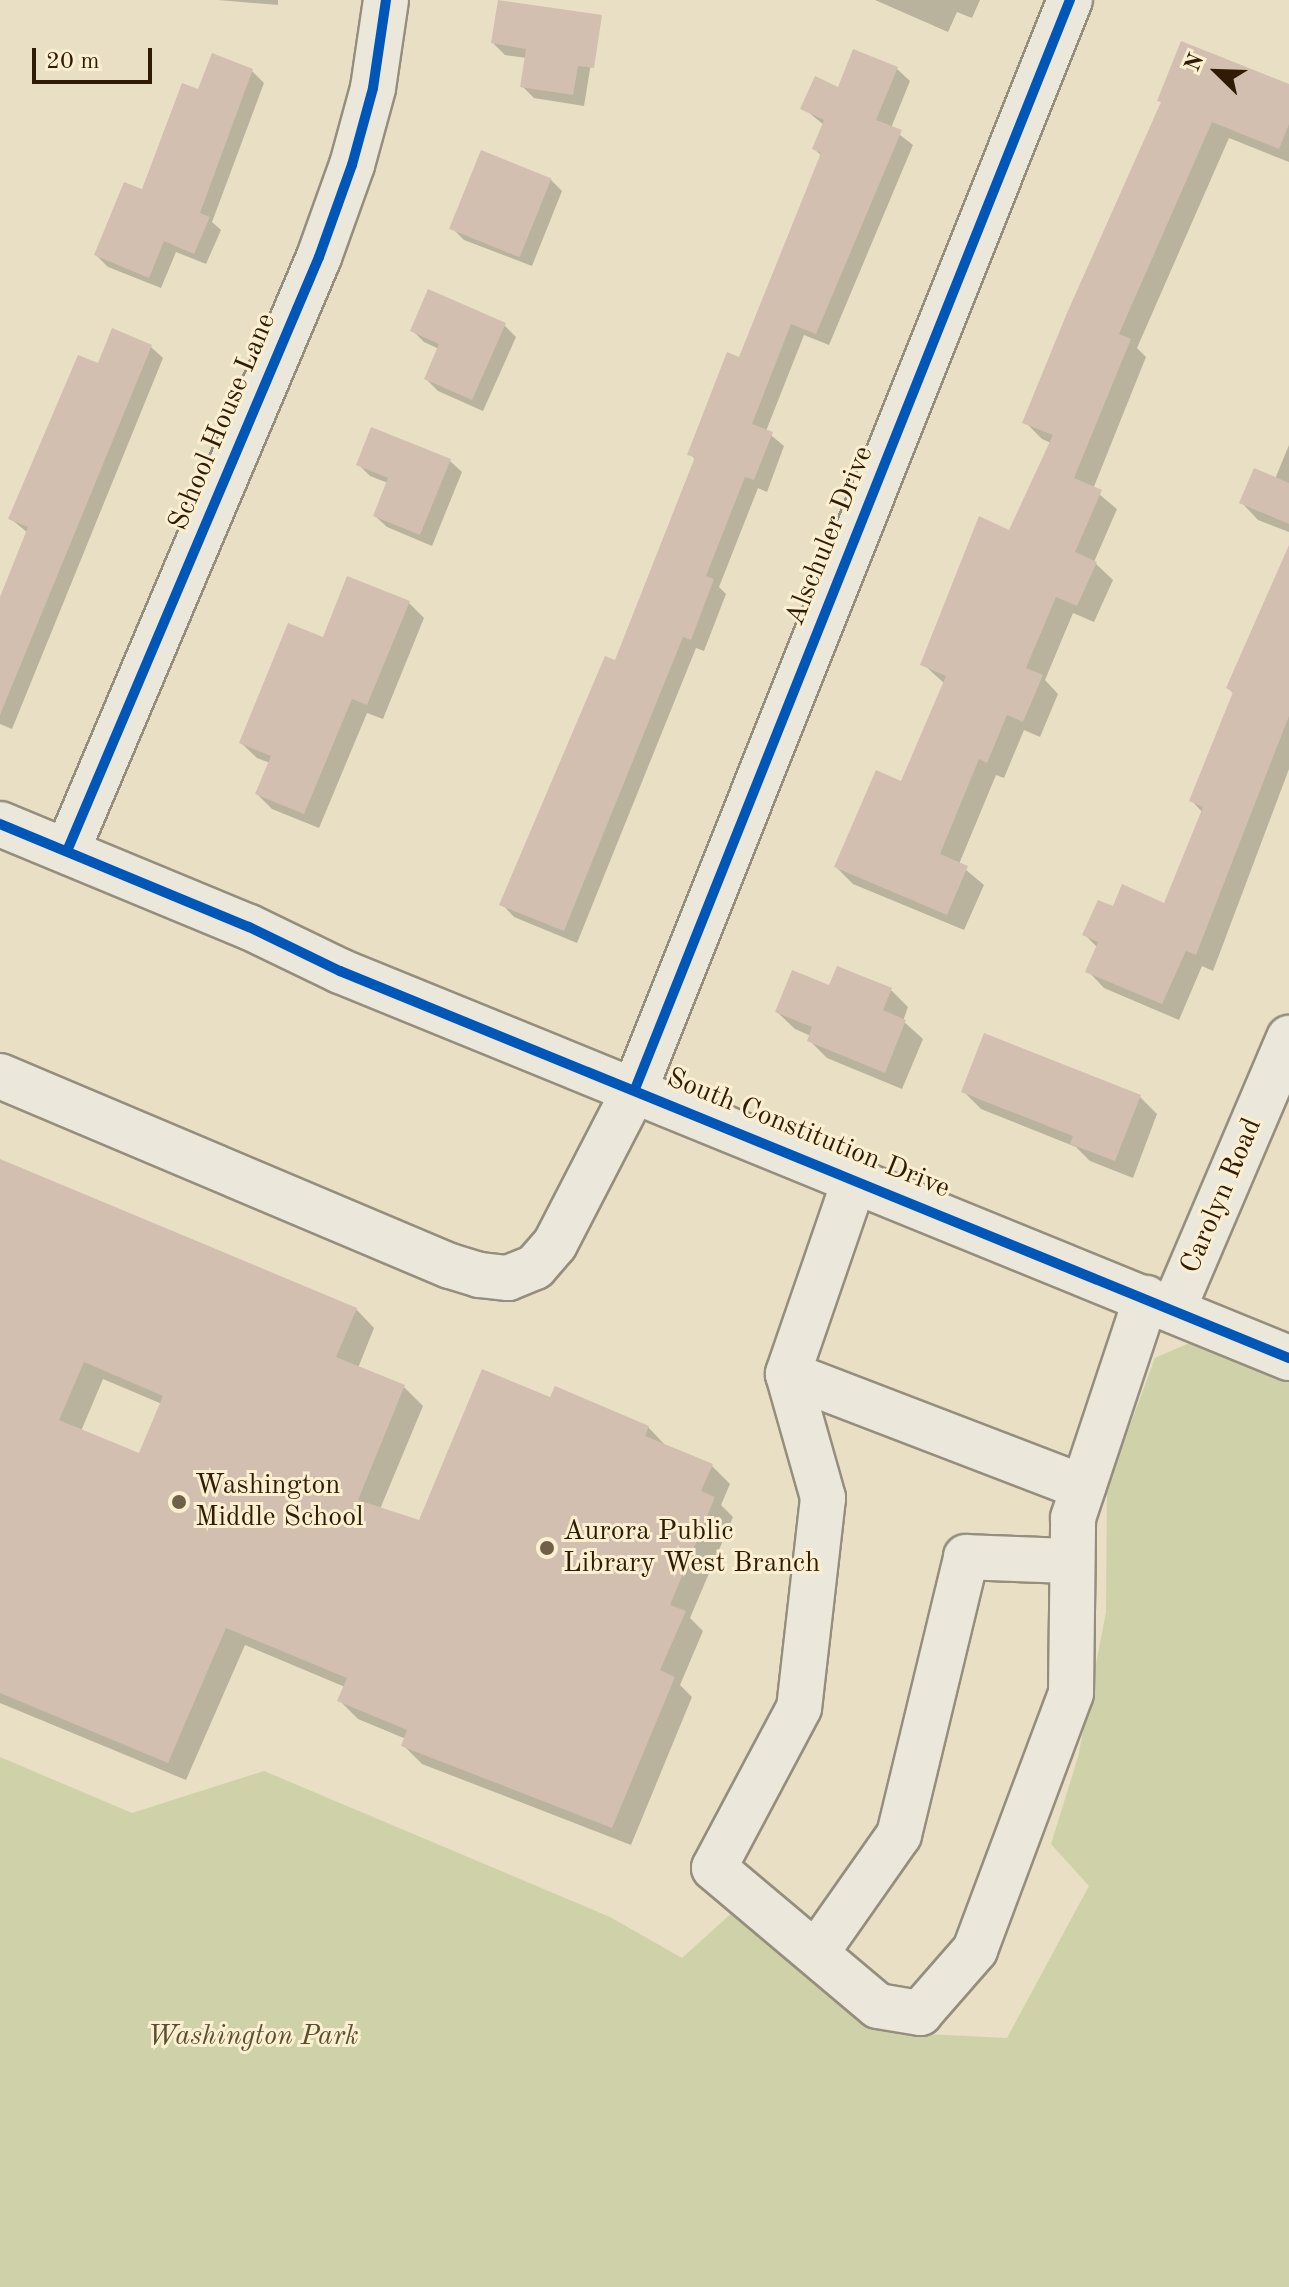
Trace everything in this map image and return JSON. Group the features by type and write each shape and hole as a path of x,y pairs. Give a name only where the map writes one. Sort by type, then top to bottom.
{"street":[{"name":"School House Lane","path":"67,851 319,257 352,165 370,101 386,0"},
{"name":"Alschuler Drive","path":"0,1076 450,1266 508,1278 535,1267 555,1244 635,1089 1070,0"},
{"name":"South Constitution Drive","path":"0,824 249,927 340,971 1289,1358"},
{"name":"Carolyn Road","path":"816,1953 878,2006 920,2013 975,1950 1071,1693 1073,1518 1083,1487 1160,1304 1289,1038"},
{"path":"855,1179 788,1374 823,1498 799,1708 714,1868 816,1953 899,1835 966,1557 1072,1561"},
{"path":"788,1374 1083,1487"}],"green space":[{"name":"Washington Park","path":"1194,1341 1289,1381 1289,2287 0,2287 0,1757 132,1813 264,1771 610,1917 682,1958 744,1902 859,2014 905,2033 1007,2038 1089,1886 1051,1844 1078,1757 1106,1612 1107,1487 1155,1358"}],"building":[{"path":"498,0 602,15 594,68 578,66 573,95 520,87 526,49 491,43"},
{"path":"1181,41 1289,84 1289,124 1279,149 1212,122 1119,334 1131,339 1074,478 1102,490 1075,552 1097,562 1077,606 1056,597 1026,668 1043,675 1023,722 1007,715 987,763 979,759 940,854 968,866 947,915 834,867 876,770 901,781 946,676 920,665 979,516 1009,530 1053,435 1022,423 1067,313 1161,102 1157,101"},
{"path":"853,49 898,67 876,120 902,130 816,334 791,324 752,424 773,432 754,480 745,477 706,576 714,579 691,640 683,637 564,931 499,905 605,656 615,660 695,457 687,455 727,352 739,357 821,153 812,149 824,120 800,109 815,76 838,87"},
{"path":"212,53 253,69 200,213 210,217 194,254 164,241 149,278 94,255 124,182 142,189 182,83 198,89"},
{"path":"481,150 551,178 520,257 449,229"},
{"path":"428,289 506,323 472,400 424,379 439,344 410,331"},
{"path":"112,328 152,345 0,715 0,597 28,527 8,519 78,355 98,363"},
{"path":"371,427 451,459 420,535 373,516 388,478 356,465"},
{"path":"1254,468 1289,483 1289,524 1239,503"},
{"path":"1289,545 1289,716 1196,955 1186,951 1162,1004 1085,972 1098,942 1082,935 1098,900 1113,906 1122,884 1164,903 1203,807 1189,801 1233,692 1226,688"},
{"path":"347,576 410,601 367,705 352,699 304,814 255,794 271,756 239,743 288,623 323,637"},
{"path":"837,966 892,988 883,1010 906,1020 885,1073 807,1041 812,1027 775,1012 792,970 829,985"},
{"path":"984,1033 1141,1095 1115,1161 1070,1144 1073,1136 961,1092"},
{"name":"Washington Middle School","path":"0,1159 357,1308 336,1357 405,1385 358,1500 419,1520 482,1369 550,1397 555,1386 649,1426 645,1436 713,1464 701,1491 715,1497 670,1605 686,1611 660,1670 675,1677 612,1828 401,1746 407,1730 337,1701 347,1678 226,1628 168,1763 0,1693","holes":["84,1362 163,1396 139,1453 59,1420"]}],"cycle path":[{"path":"67,851 319,257 352,165 373,88 386,0"},
{"path":"635,1089 1070,0"},
{"path":"0,824 249,927 340,971 1289,1358"}],"place":[{"name":"Washington Middle School","path":"179,1502"},
{"name":"Aurora Public Library West Branch","path":"547,1548"}]}
